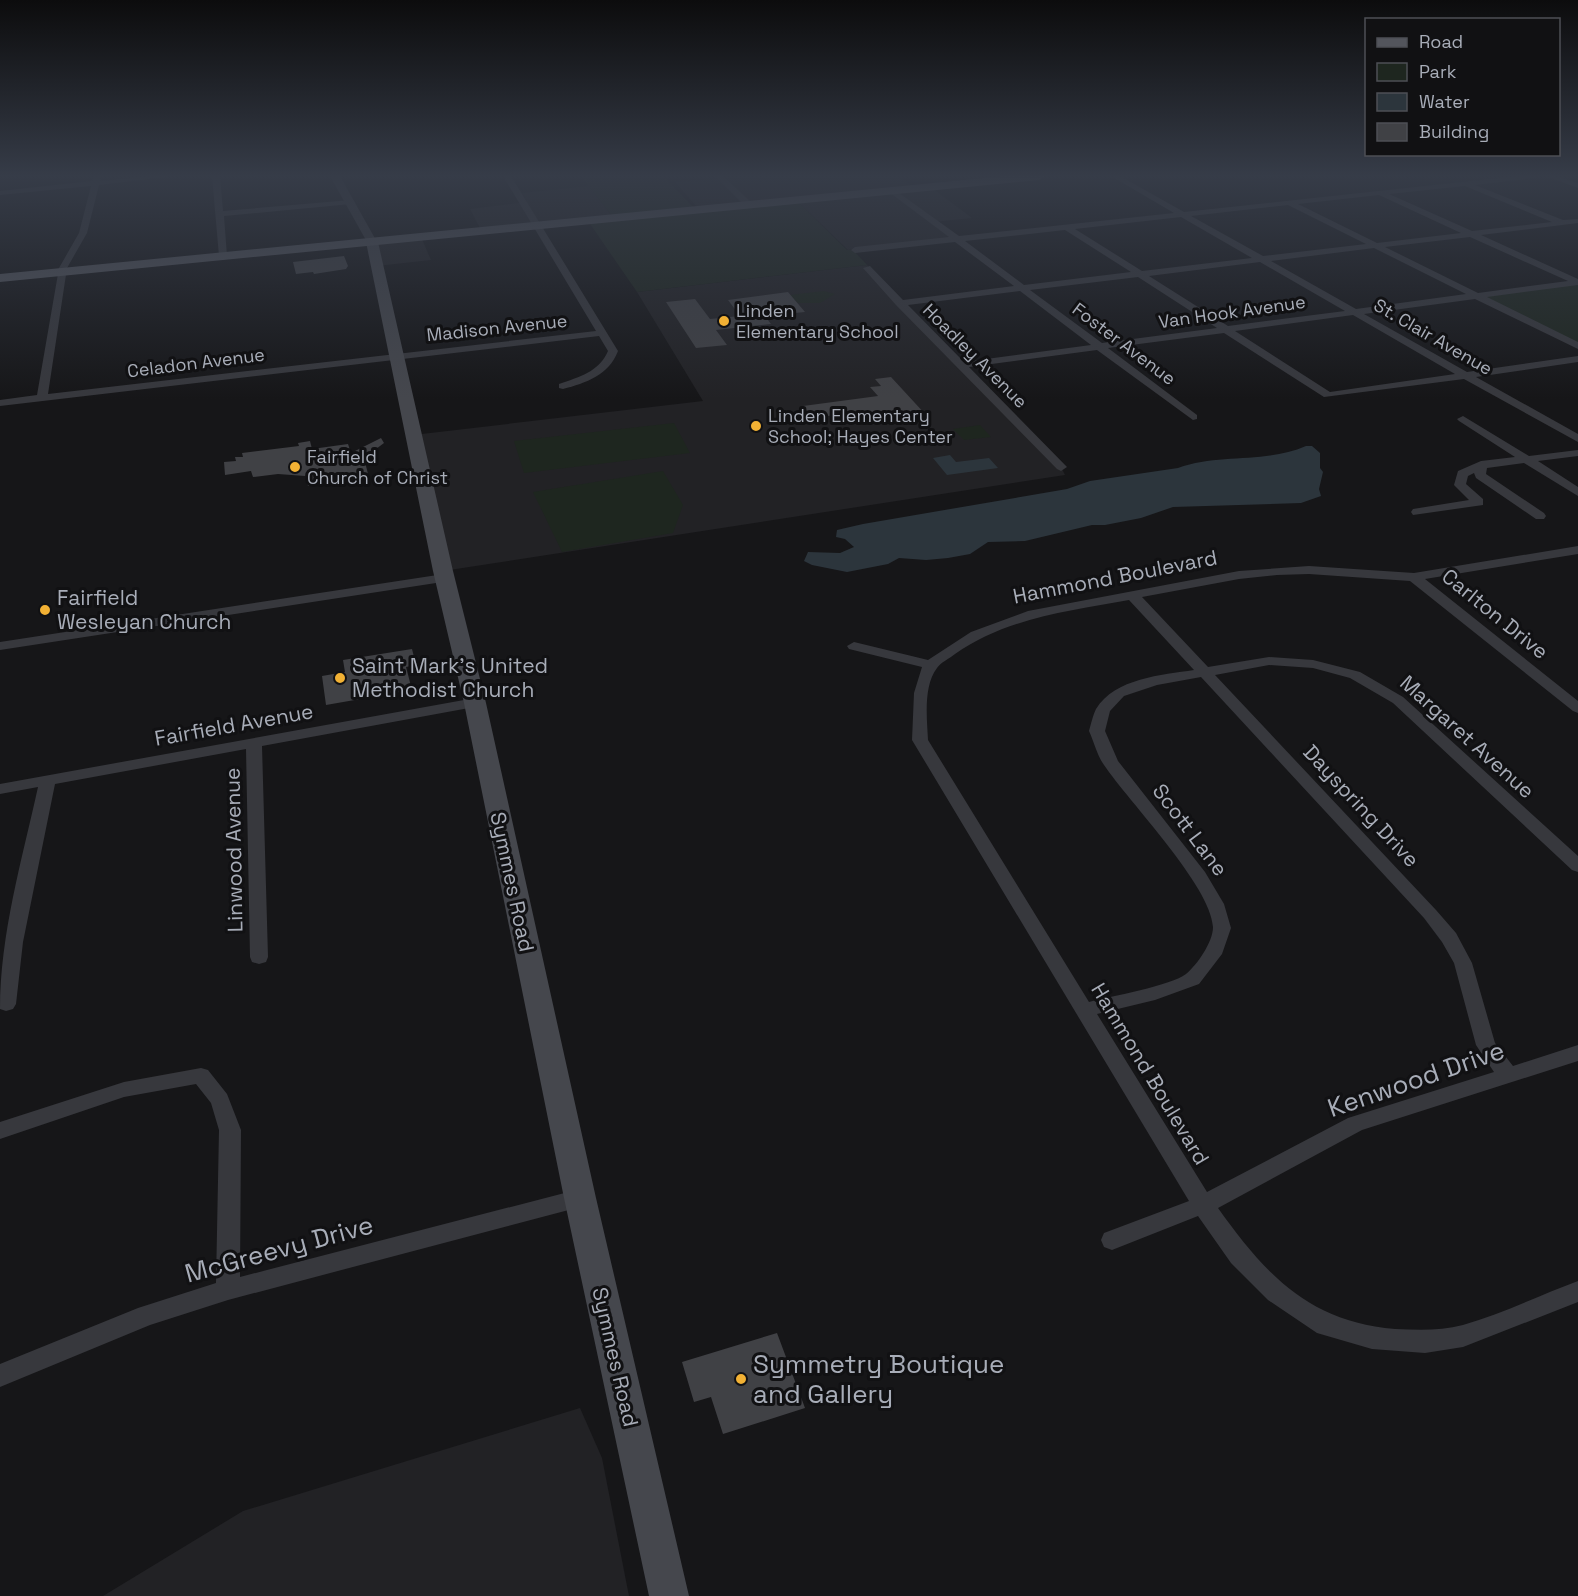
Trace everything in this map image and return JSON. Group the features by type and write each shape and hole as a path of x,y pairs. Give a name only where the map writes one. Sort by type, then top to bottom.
{"main road":[{"path":"0,278 282,250"},
{"name":"Symmes Road","path":"374,250 444,578 476,703 476,715 580,1198 669,1596"}],"street":[{"path":"42,398 64,272 72,250"},
{"path":"223,250 223,256"},
{"path":"551,250 613,351 608,364 588,376 563,386"},
{"name":"Hoadley Avenue","path":"855,250 899,303 1061,467"},
{"name":"Foster Avenue","path":"971,250 1193,417"},
{"path":"1104,250 1328,395 1578,358"},
{"name":"St. Clair Avenue","path":"1248,250 1572,432 1578,440"},
{"path":"899,303 1332,250"},
{"path":"1387,250 1578,346"},
{"path":"1508,250 1578,282"},
{"name":"Van Hook Avenue","path":"962,365 1578,282"},
{"name":"Madison Avenue","path":"396,356 602,333"},
{"name":"Celadon Avenue","path":"0,403 396,356"},
{"path":"1463,419 1578,492"},
{"path":"1417,512 1479,502 1460,484 1462,474 1481,465 1578,453"},
{"path":"1481,465 1480,475 1540,516"},
{"name":"Hammond Boulevard","path":"1578,550 1414,577 1309,570 1239,575 1033,614 974,635 931,665 921,702 920,740 1203,1205 1239,1256 1276,1293 1325,1324 1372,1338 1425,1342 1463,1336 1578,1291"},
{"name":"Carlton Drive","path":"1414,577 1578,708"},
{"path":"0,646 444,578"},
{"name":"Dayspring Drive","path":"1133,596 1430,914 1449,938 1463,963 1486,1046 1508,1075"},
{"path":"854,646 931,665"},
{"name":"Margaret Avenue","path":"1207,673 1269,661 1293,662 1333,668 1364,680 1398,700 1578,866"},
{"name":"Scott Lane","path":"1084,1010 1155,993 1192,979 1213,954 1221,928 1215,904 1199,876 1110,762 1097,731 1103,710 1119,693 1154,681 1207,673"},
{"name":"Fairfield Avenue","path":"0,789 476,703"},
{"name":"Linwood Avenue","path":"254,743 259,957"},
{"path":"6,1004 7,944 46,781"},
{"name":"Kenwood Drive","path":"1113,1240 1203,1205 1355,1125 1578,1053"},
{"path":"0,1131 130,1086 201,1076 220,1100 230,1130 228,1290"},
{"name":"McGreevy Drive","path":"0,1376 147,1316 228,1290 580,1198"}],"shaded area":[{"path":"374,250 427,250 431,260 377,266"},
{"name":"Linden Elementary School; Hayes Center","path":"867,265 899,303 1061,467 1065,475 443,571 413,435 703,401 637,292"},
{"path":"580,1408 602,1458 629,1596 103,1596 243,1511"}],"green space":[{"path":"608,250 853,250 867,265 637,292"},
{"path":"1578,282 1578,346 1477,296"},
{"path":"824,291 835,294 820,303 798,303 790,295"},
{"path":"674,423 690,453 524,473 514,441"},
{"path":"980,425 991,437 964,440 953,429"},
{"path":"663,471 683,505 673,533 562,552 533,492"}],"water":[{"path":"1312,446 1320,453 1320,468 1323,472 1319,489 1321,496 1301,503 1173,507 1141,518 1105,525 1092,525 1025,541 988,542 970,554 926,560 899,558 888,564 847,572 812,565 804,561 808,552 840,553 854,547 845,539 836,537 837,530 863,524 1067,489 1090,481 1178,468 1194,463 1275,455"},
{"path":"950,455 956,462 989,458 998,468 947,475 933,458"}],"building":[{"path":"344,256 348,266 346,269 314,274 313,272 296,274 293,262"},
{"name":"Linden Elementary School","path":"788,292 805,312 765,316 771,324 716,330 727,345 696,348 666,302 695,299 710,319 740,316 728,300"},
{"path":"891,377 926,415 890,420 882,411 867,413 865,411 813,418 803,406 878,396 870,387 881,386 875,379"},
{"name":"Fairfield Church of Christ","path":"381,438 384,443 364,458 369,478 308,486 305,476 278,474 253,477 251,471 225,475 224,462 236,461 235,457 243,457 242,453 299,446 298,443 310,441 312,449 348,444 351,453"},
{"name":"Saint Mark’s United Methodist Church","path":"412,649 416,665 406,667 412,690 326,705 322,676 345,672 343,660"},
{"name":"Symmetry Boutique and Gallery","path":"777,1333 805,1408 723,1434 711,1397 694,1402 682,1362"}],"place":[{"name":"Linden Elementary School","path":"724,321"},
{"name":"Linden Elementary School; Hayes Center","path":"756,426"},
{"name":"Fairfield Church of Christ","path":"295,467"},
{"name":"Fairfield Wesleyan Church","path":"45,610"},
{"name":"Saint Mark’s United Methodist Church","path":"340,678"},
{"name":"Symmetry Boutique and Gallery","path":"741,1379"}]}
